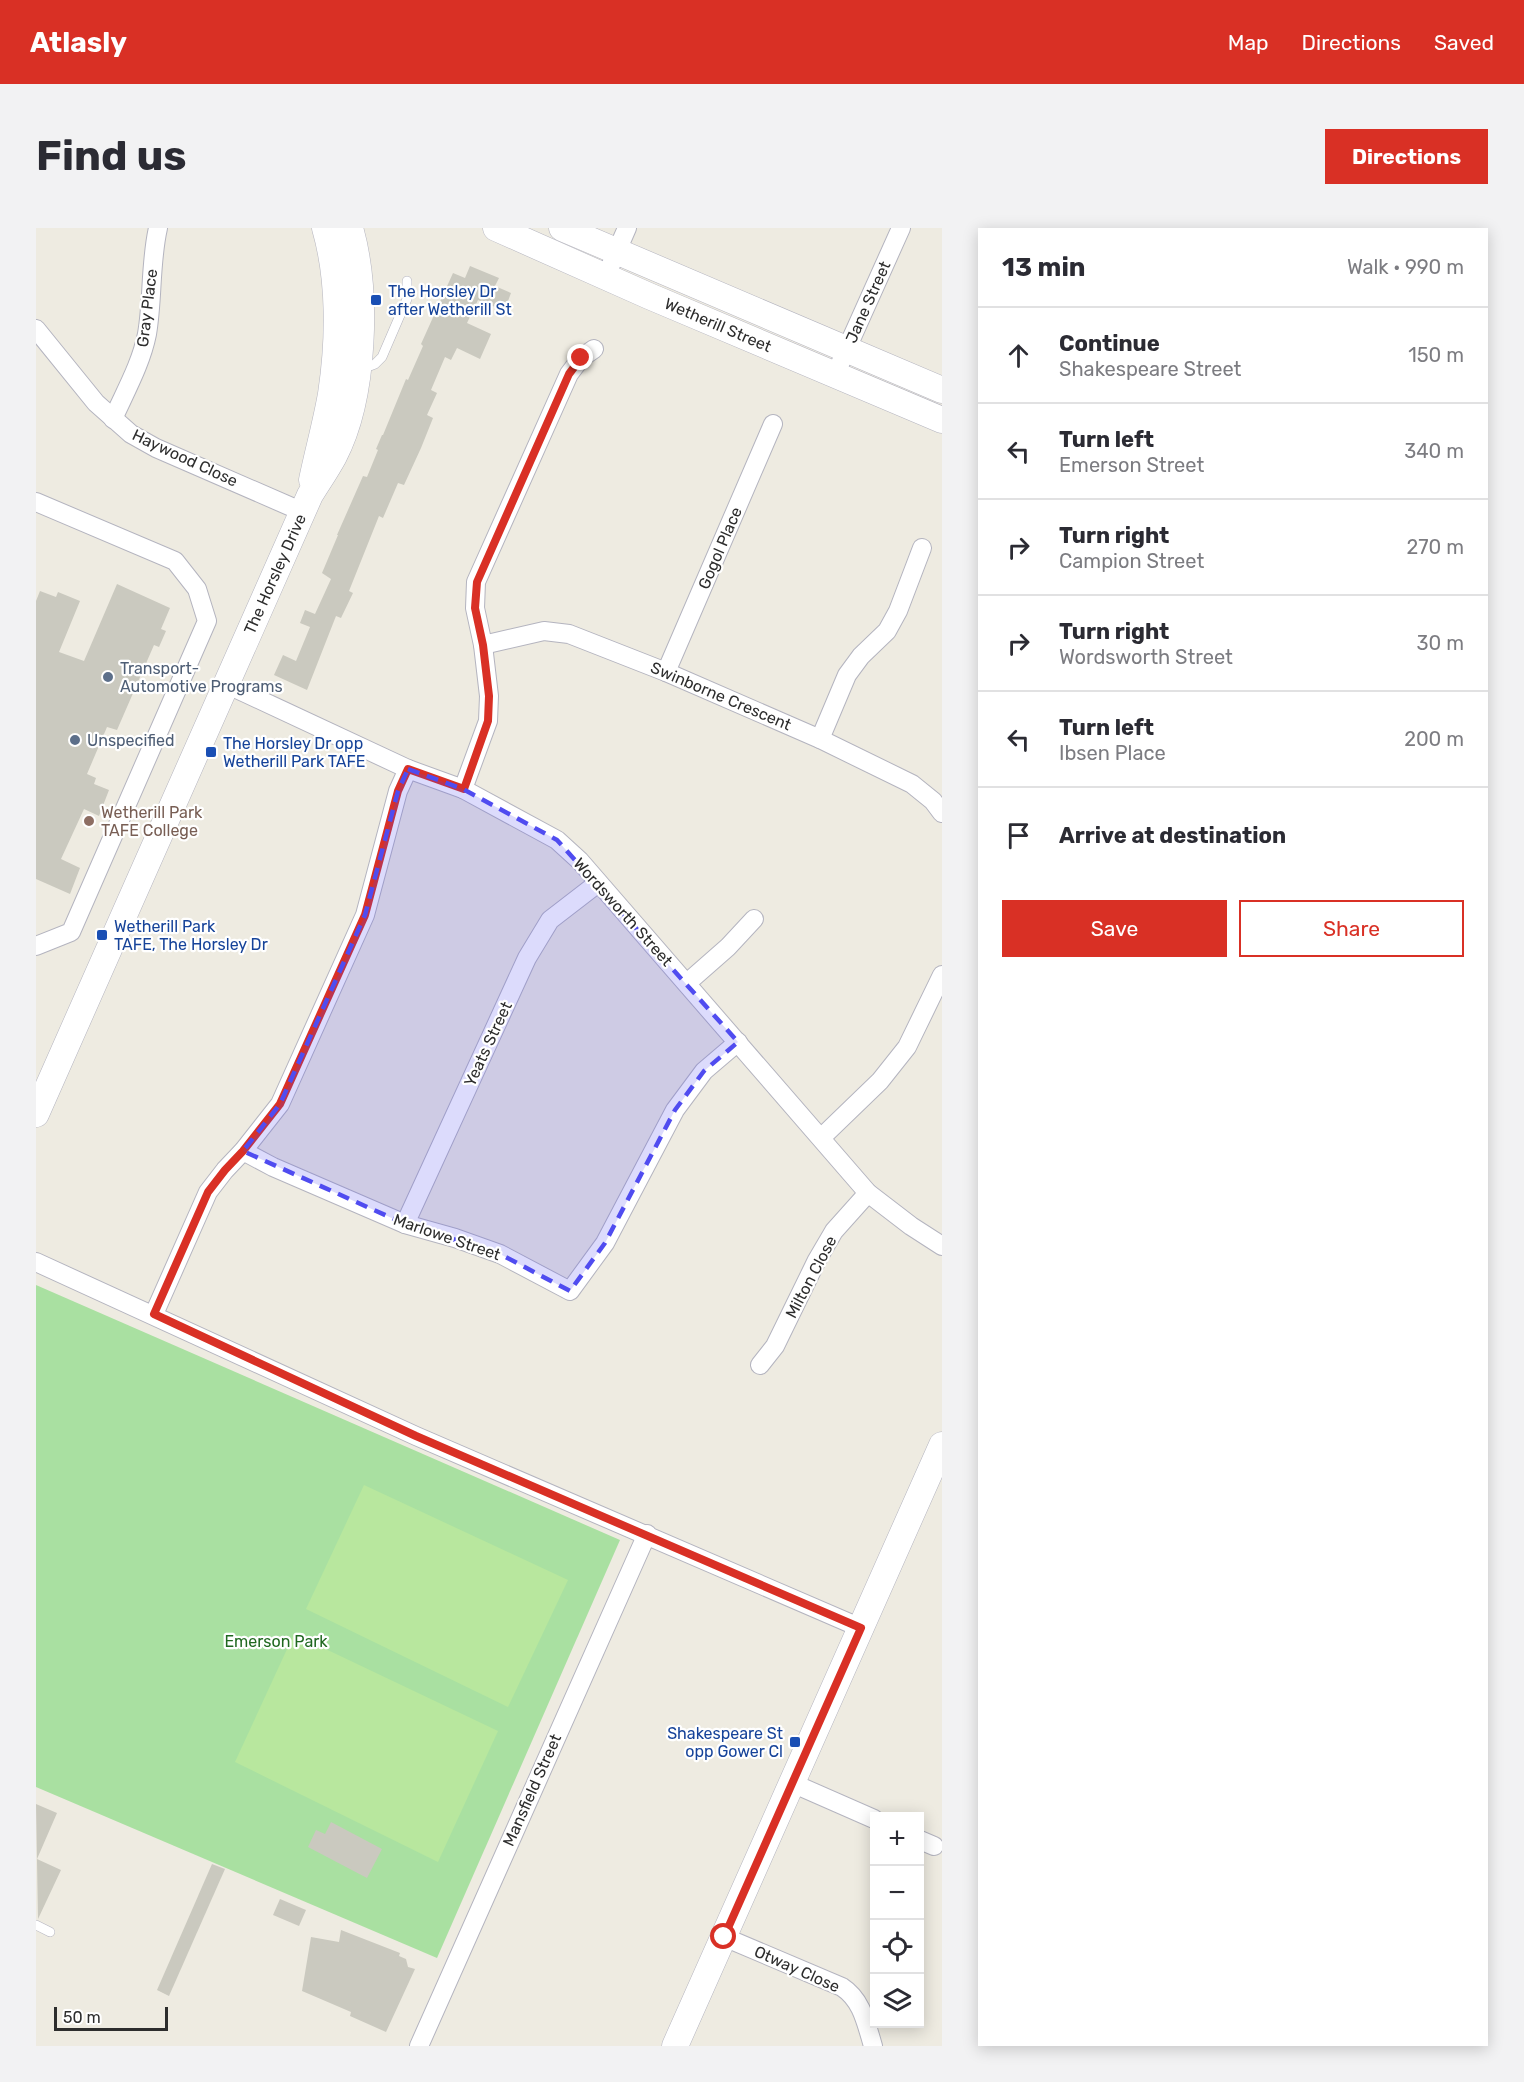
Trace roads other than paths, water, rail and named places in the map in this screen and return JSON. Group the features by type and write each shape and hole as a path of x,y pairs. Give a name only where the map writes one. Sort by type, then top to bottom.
{"main road":[{"name":"The Horsley Drive","path":"306,504 331,395 336,346 333,268 326,228"},
{"name":"Wetherill Street","path":"496,228 942,420"},
{"name":"Wetherill Street","path":"562,228 942,390"},
{"name":"The Horsley Drive","path":"36,1114 44,1073 226,684 306,504 335,454 342,435 358,371 362,318 352,230"},
{"path":"675,2046 942,1445"}],"street":[{"name":"Gray Place","path":"113,419 143,352 147,332 153,251 158,228"},
{"path":"606,276 627,228"},
{"name":"Jane Street","path":"835,375 901,228"},
{"name":"Haywood Close","path":"36,329 96,403 131,434 156,448 306,504"},
{"path":"464,789 488,721 489,696 483,645 475,608 477,582 569,374 581,358 594,349"},
{"name":"Gogol Place","path":"666,672 773,424"},
{"path":"36,502 175,561 197,589 207,621 71,932 36,946"},
{"path":"820,739 847,675 861,656 887,631 898,611 922,548"},
{"name":"Swinborne Crescent","path":"483,645 544,631 568,634 666,672 820,739 912,784 933,801 942,813"},
{"name":"Wordsworth Street","path":"226,684 408,769 464,789 557,840 580,861 822,1137 868,1193 942,1246"},
{"path":"154,1314 208,1192 280,1104 365,915 398,791 408,769"},
{"name":"Yeats Street","path":"405,1224 527,958 550,920 598,883"},
{"path":"687,983 728,947 754,919"},
{"path":"822,1137 880,1081 907,1047 942,975"},
{"name":"Marlowe Street","path":"243,1151 273,1167 405,1224 500,1254 570,1291 605,1243 675,1110 704,1071 738,1042"},
{"name":"Milton Close","path":"760,1365 776,1346 817,1260 834,1232 868,1193"},
{"path":"36,1262 154,1314 416,1436 861,1628"},
{"name":"Mansfield Street","path":"418,2046 646,1534"},
{"path":"792,1783 870,1818"},
{"name":"Otway Close","path":"724,1937 842,1987 853,1994 859,2004 873,2046"}],"lane":[{"path":"358,371 375,364 382,357 407,299 407,281"},
{"path":"36,1925 50,1932"}],"place":[{"name":"The Horsley Dr after Wetherill St","path":"376,300"},
{"name":"Transport- Automotive Programs","path":"108,677"},
{"name":"Unspecified","path":"75,740"},
{"name":"The Horsley Dr opp Wetherill Park TAFE","path":"211,752"},
{"name":"Wetherill Park TAFE College","path":"89,821"},
{"name":"Wetherill Park TAFE, The Horsley Dr","path":"102,935"},
{"name":"Shakespeare St opp Gower Cl","path":"795,1742"}],"park label":[{"name":"Emerson Park","path":"276,1641"}]}
